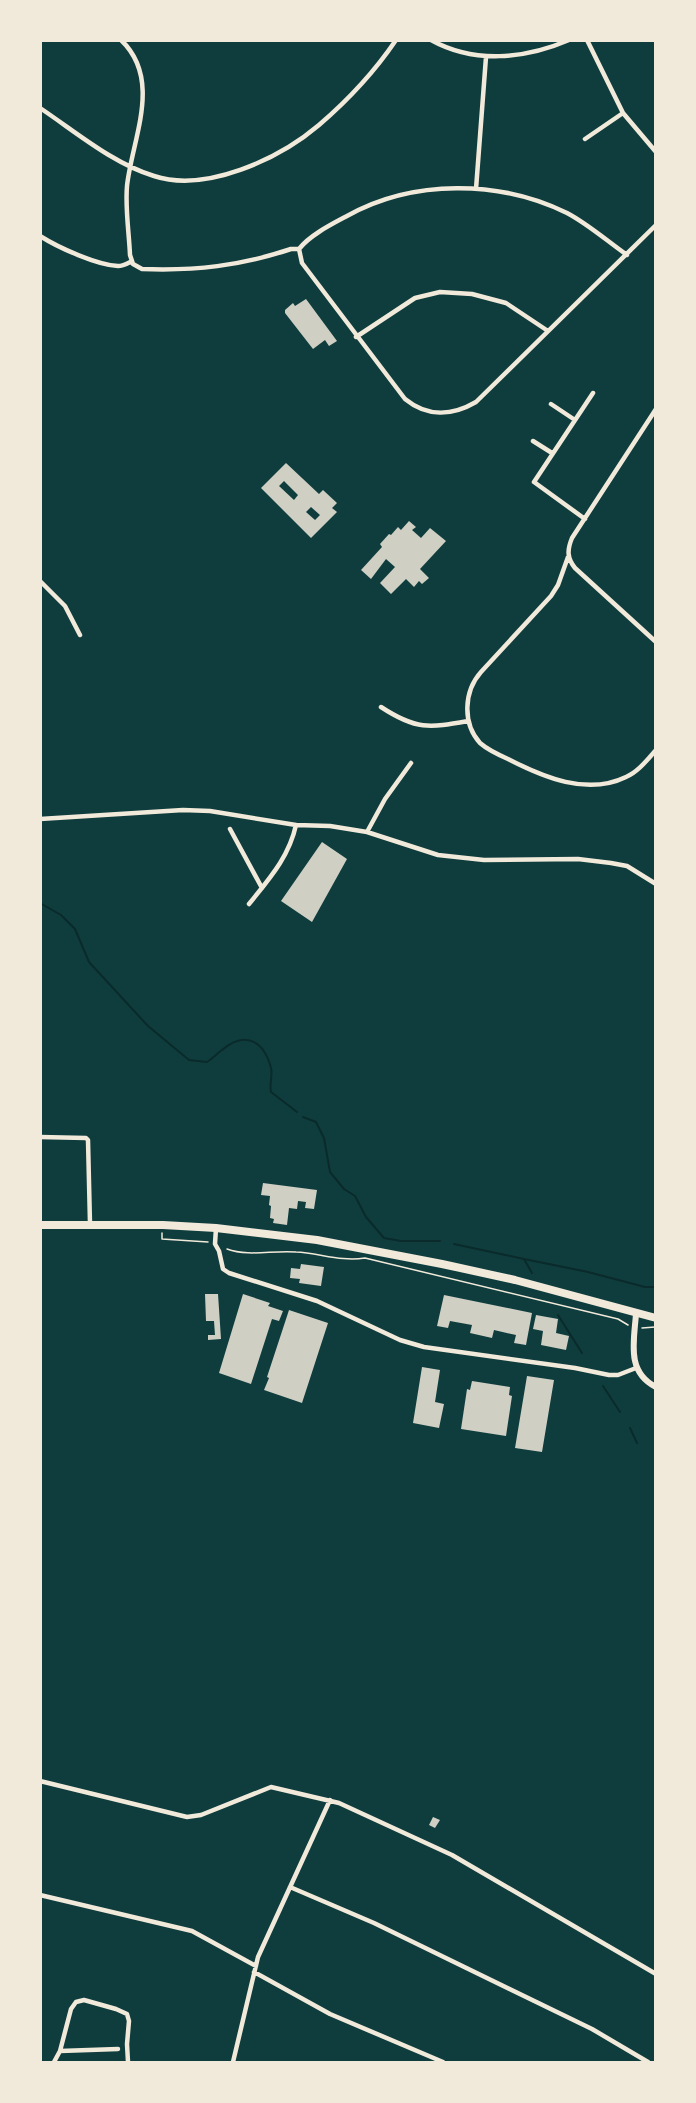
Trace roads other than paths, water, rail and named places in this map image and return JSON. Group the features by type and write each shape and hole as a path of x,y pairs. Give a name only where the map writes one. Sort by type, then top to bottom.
{"highway":[{"path":"40,1225 163,1225 216,1228 317,1240 442,1264 590,1299 656,1318"}],"street":[{"path":"121,40 135,58 142,91 141,115 129,166 126,196 132,261 136,267 191,270 239,264 291,249 299,249"},
{"path":"40,108 129,166 156,177 182,182 196,181 226,174 270,156 319,125 369,74 396,40"},
{"path":"431,40 452,50 486,57 539,52 569,40"},
{"path":"587,40 623,113 656,152"},
{"path":"476,189 486,57"},
{"path":"585,139 623,113"},
{"path":"299,249 335,223 359,209 386,198 423,189 476,189 506,194 558,209 577,219 627,255"},
{"path":"299,249 302,262 397,390 409,403 424,410 450,413 476,402 656,225"},
{"path":"40,236 72,253 92,260 118,266 132,261"},
{"path":"356,337 415,298 440,292 472,294 506,303 548,331"},
{"path":"585,519 534,484 535,478 593,393"},
{"path":"551,404 575,420"},
{"path":"656,409 569,546 568,557 558,585 551,596 476,678 468,698 468,720 481,744 543,777 568,783 592,784 618,781 636,771 656,750"},
{"path":"533,441 552,453"},
{"path":"568,557 575,568 656,642"},
{"path":"40,581 65,606 80,634"},
{"path":"381,707 405,721 423,726 438,726 468,720"},
{"path":"367,832 411,762"},
{"path":"40,819 183,810 210,811 296,825 330,826 367,832 438,855 484,860 578,859 611,863 627,866 656,884"},
{"path":"249,904 285,857 296,825"},
{"path":"230,829 262,888"},
{"path":"40,1137 86,1138 88,1140 90,1224"},
{"path":"216,1228 215,1244 223,1269 229,1273 317,1301 400,1340 424,1347 575,1368 609,1375 618,1375 636,1368"},
{"path":"636,1314 632,1351 636,1368 645,1381 656,1387"},
{"path":"40,1781 187,1817 201,1815 271,1787 330,1800 444,1851 656,1974"},
{"path":"232,2062 256,1966 330,1800"},
{"path":"290,1887 374,1923 592,2029 648,2062"},
{"path":"40,1895 192,1931 256,1966"},
{"path":"254,1972 330,2014 443,2062"},
{"path":"54,2062 60,2051 72,2006 79,2001 88,2001 122,2010 127,2014 129,2021 128,2062"},
{"path":"60,2051 118,2049"}],"waterway":[{"path":"40,903 61,915 75,929 89,962 148,1026 189,1060 207,1062 230,1044 238,1041 252,1041 264,1051 268,1059 271,1071 271,1092 297,1112"},
{"path":"303,1117 316,1122 324,1138 330,1172 344,1189 355,1196 366,1217 384,1238 401,1241 440,1241"},
{"path":"454,1244 524,1259 532,1273"},
{"path":"524,1259 645,1287 656,1287"},
{"path":"558,1315 582,1353"},
{"path":"603,1386 620,1412"},
{"path":"630,1428 637,1443"}]}
